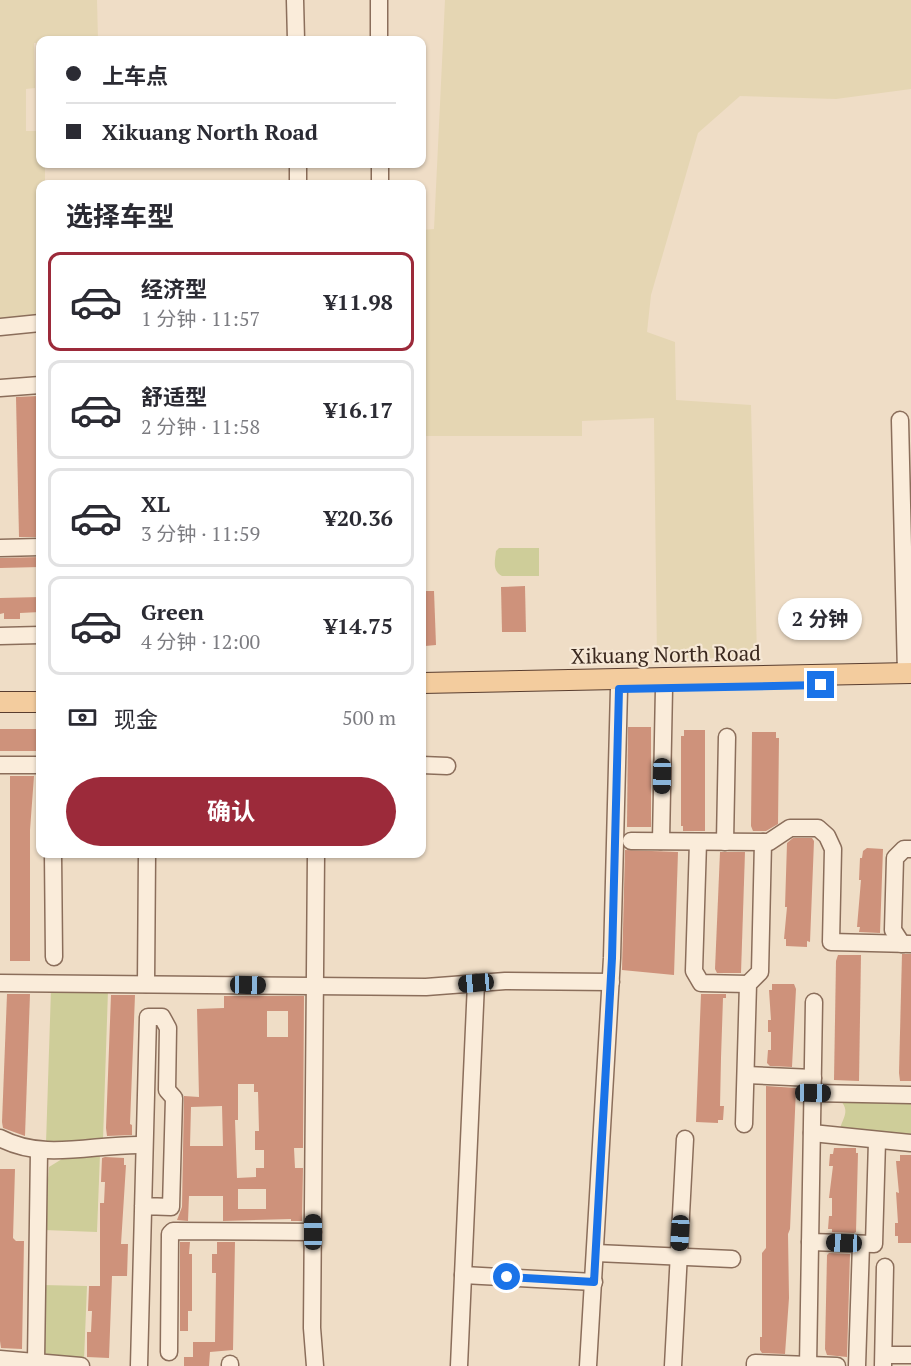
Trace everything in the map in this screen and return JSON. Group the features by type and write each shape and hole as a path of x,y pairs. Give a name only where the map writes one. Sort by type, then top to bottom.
{"main road":[{"name":"Xikuang North Road","path":"426,683 909,676"},
{"name":"Xikuang North Road","path":"426,693 664,688 909,676"},
{"path":"0,692 36,691"},
{"path":"0,702 36,702"}],"street":[{"path":"296,0 296,36"},
{"path":"379,0 379,36"},
{"path":"0,327 36,323"},
{"path":"0,388 36,385"},
{"path":"900,420 909,676"},
{"path":"0,548 36,547"},
{"path":"0,636 36,634"},
{"path":"662,841 664,688"},
{"path":"588,1366 611,982 619,689"},
{"path":"725,842 727,736"},
{"path":"0,765 36,765"},
{"path":"426,765 447,766"},
{"path":"631,841 763,842 776,839 790,828 818,828 827,836 833,849 831,942 907,944"},
{"path":"698,842 694,971 701,983 748,984"},
{"path":"744,1124 748,984 760,972 763,842"},
{"path":"907,944 893,930 895,858 904,849 911,849"},
{"path":"53,858 54,957"},
{"path":"146,984 147,858"},
{"path":"315,1366 313,1232 316,858"},
{"path":"0,983 426,987 476,983 611,982"},
{"path":"459,1366 476,983"},
{"path":"808,1366 814,1002"},
{"path":"139,1366 144,1145 148,1017 162,1017 168,1028 167,1090 174,1098 171,1207 143,1206"},
{"path":"746,1075 813,1085 911,1095"},
{"path":"146,1089 167,1090"},
{"path":"812,1133 911,1143"},
{"path":"0,1138 39,1151 144,1145"},
{"path":"673,1366 685,1139"},
{"path":"810,1242 874,1244 877,1141"},
{"path":"36,1361 39,1151"},
{"path":"169,1352 170,1234 173,1231 313,1232"},
{"path":"857,1366 861,1244"},
{"path":"596,1253 732,1259"},
{"path":"885,1267 884,1360 911,1355"},
{"path":"463,1275 594,1282"},
{"path":"0,1359 81,1366"},
{"path":"755,1366 755,1363 837,1366"}],"shaded area":[{"path":"0,0 97,0 98,36 36,36 36,43 34,43 35,88 26,89 26,131 36,131 36,168 45,168 45,180 36,180 36,318 0,324"},
{"path":"445,0 911,0 911,89 836,99 740,96 698,133 651,295 647,332 675,342 676,400 751,405 757,657 657,659 654,418 582,421 582,436 426,436 426,230 434,229"},
{"path":"499,548 539,548 539,576 502,576 499,574 495,569 495,562 496,551"},
{"path":"51,989 108,990 103,1140 46,1144"},
{"path":"841,1101 911,1102 911,1137 840,1131 845,1113"},
{"path":"100,1154 97,1232 44,1230 49,1167 62,1159"},
{"path":"42,1285 87,1286 84,1360 43,1353"}],"building":[{"path":"36,396 36,537 19,537 16,397"},
{"path":"36,557 36,567 0,568 0,558"},
{"path":"525,586 526,632 502,632 501,587"},
{"path":"426,591 434,591 436,645 426,646"},
{"path":"36,597 36,612 20,613 20,619 4,619 4,613 0,614 0,598"},
{"path":"628,727 651,727 651,827 627,827"},
{"path":"0,729 36,729 36,751 0,751"},
{"path":"684,730 705,730 705,831 683,831 683,826 681,826 681,736 684,736"},
{"path":"752,732 776,732 776,738 779,738 778,824 766,831 753,831 751,826"},
{"path":"10,776 34,776 30,830 30,961 10,961"},
{"path":"793,838 812,838 814,841 810,942 807,941 807,947 786,946 786,939 784,939 787,907 785,907 787,843"},
{"path":"867,848 883,849 880,933 859,932 860,927 857,927 861,880 859,880 860,858"},
{"path":"625,850 678,852 674,975 622,970"},
{"path":"720,852 745,852 741,973 717,973 715,969"},
{"path":"902,954 911,954 911,1081 900,1081 899,1073"},
{"path":"838,955 861,955 859,1081 834,1080 836,961"},
{"path":"772,984 794,984 796,989 792,1067 770,1066 767,1063 768,1050 771,1050 768,1020 771,1020 769,990 772,990"},
{"path":"7,994 30,994 25,1136 3,1128 2,1122"},
{"path":"701,994 726,994 726,998 723,998 720,1106 724,1106 723,1120 718,1120 718,1123 696,1122"},
{"path":"111,995 135,995 130,1124 132,1135 107,1136"},
{"path":"224,996 304,996 303,1148 294,1148 295,1168 303,1168 302,1221 291,1221 291,1219 223,1221 223,1196 189,1196 188,1221 177,1220 182,1207 184,1096 199,1097 197,1009 224,1008","holes":["267,1011 288,1011 288,1037 267,1037","238,1084 254,1084 254,1092 258,1092 259,1131 255,1131 255,1150 264,1150 264,1168 256,1168 256,1177 237,1178 235,1120 238,1120","222,1106 223,1146 190,1146 191,1107","238,1189 266,1189 266,1209 238,1209"]},
{"path":"766,1086 796,1088 788,1234 789,1298 785,1354 762,1353 760,1350 762,1253 766,1248"},
{"path":"834,1148 856,1148 856,1153 858,1153 856,1232 854,1233 832,1232 832,1229 828,1229 829,1216 832,1216 832,1198 829,1198 833,1166 829,1166 830,1154 833,1154"},
{"path":"900,1155 911,1155 911,1243 898,1243 898,1236 895,1236 895,1223 898,1223 896,1192 899,1193 896,1161 900,1161"},
{"path":"102,1158 124,1158 124,1165 126,1165 121,1244 128,1244 127,1276 112,1276 109,1358 87,1357 87,1332 91,1332 92,1311 88,1311 89,1286 100,1286 100,1203 104,1203 105,1182 101,1182"},
{"path":"0,1169 15,1169 13,1238 16,1241 24,1241 22,1349 1,1348 0,1341"},
{"path":"180,1242 190,1242 189,1254 192,1254 192,1311 188,1311 188,1331 180,1331"},
{"path":"217,1242 235,1242 233,1350 210,1352 209,1366 184,1366 184,1357 193,1357 193,1342 215,1342 216,1273 212,1273 212,1254 217,1254"},
{"path":"829,1253 850,1254 847,1357 827,1355 825,1349 827,1255"}],"route":[{"path":"507,1277 594,1282 612,958 619,689 821,685"}]}
